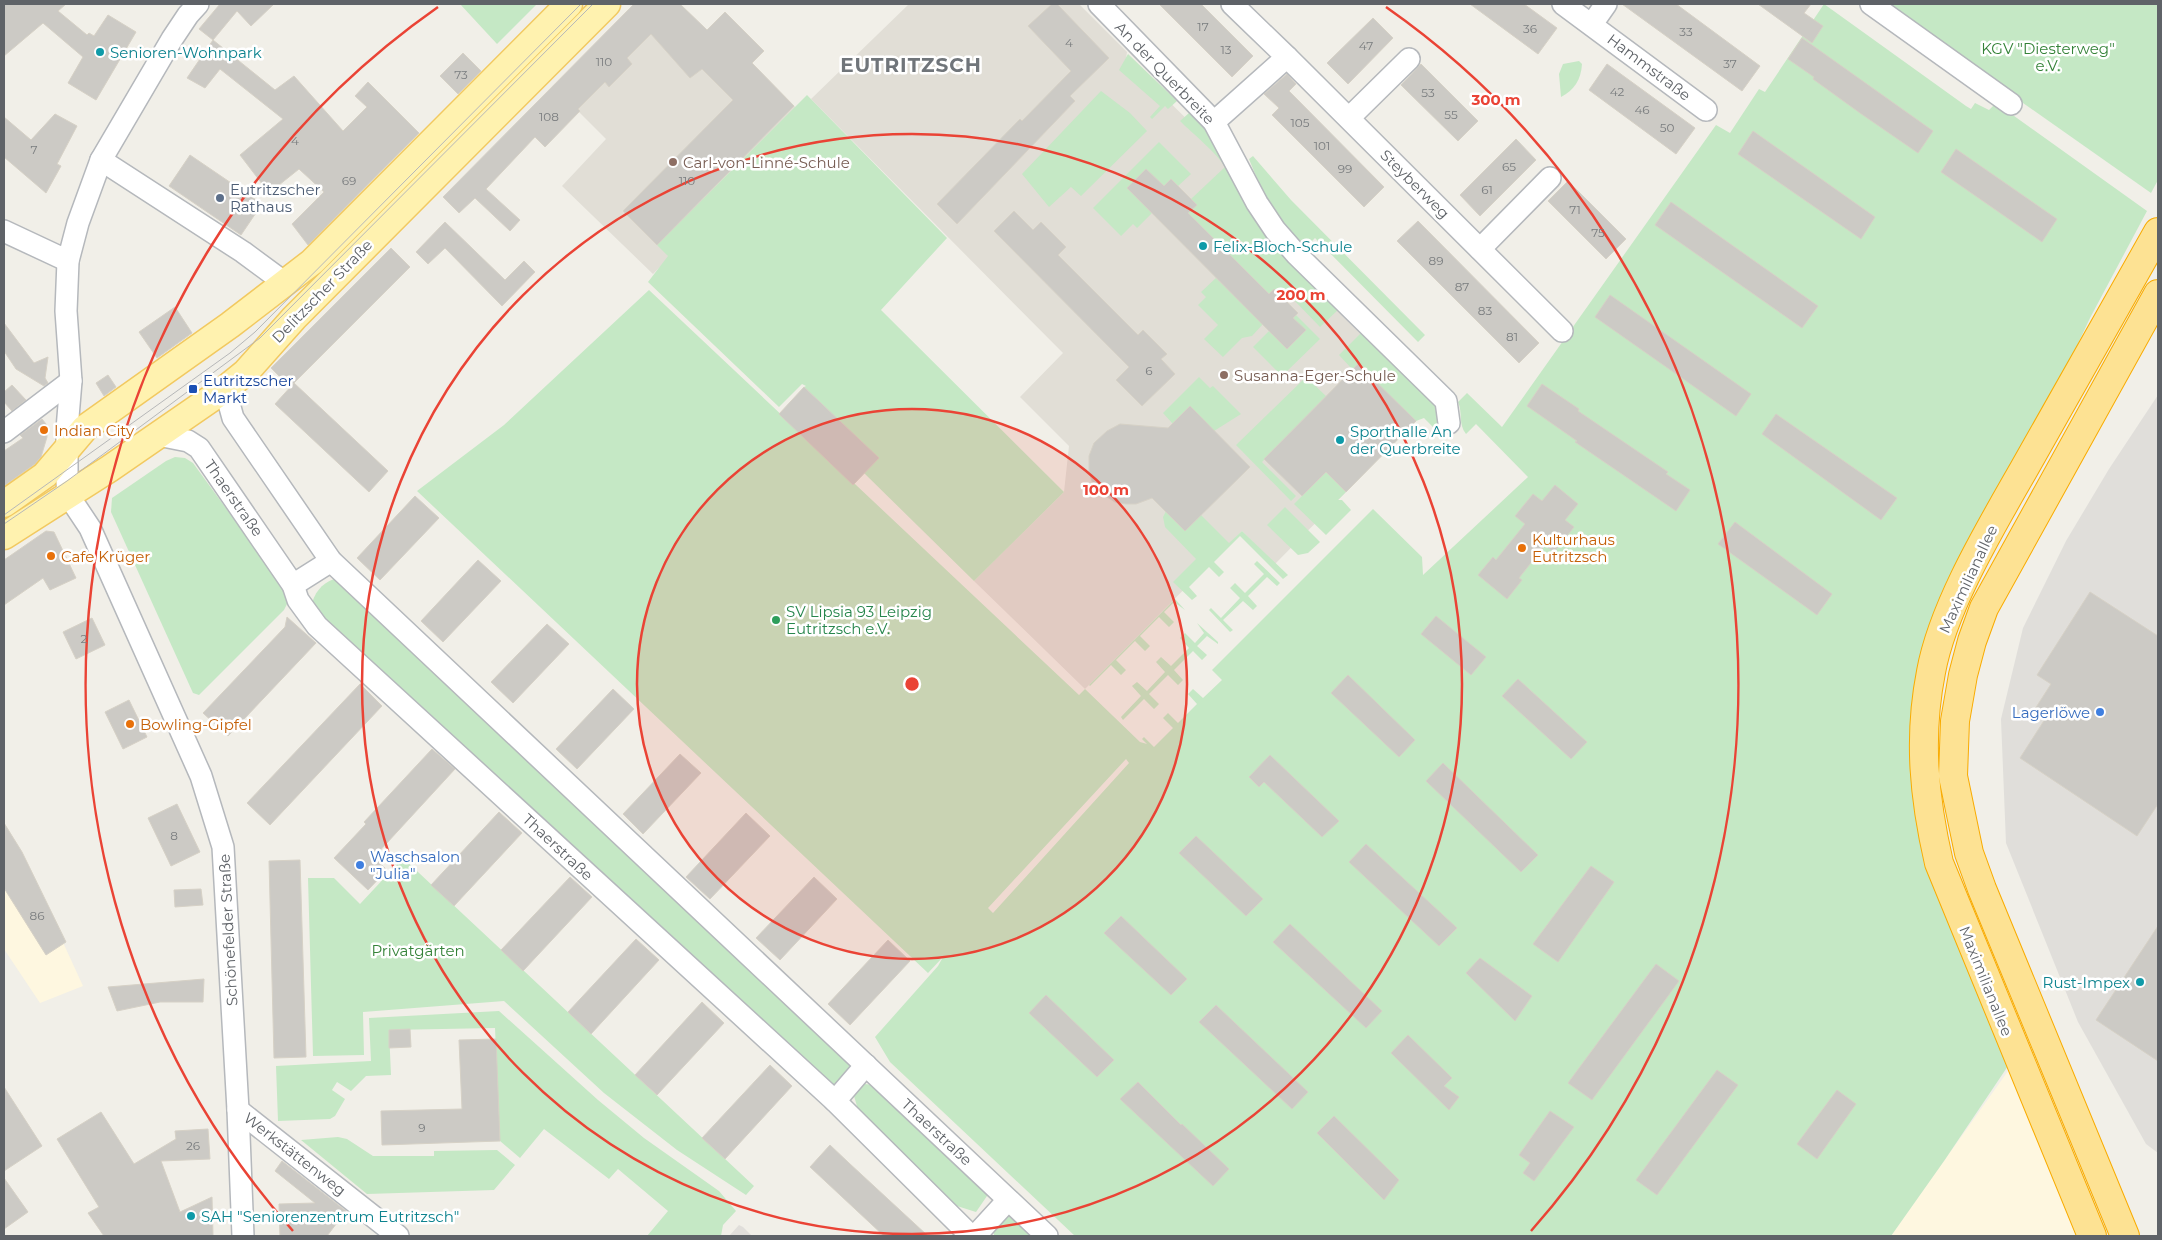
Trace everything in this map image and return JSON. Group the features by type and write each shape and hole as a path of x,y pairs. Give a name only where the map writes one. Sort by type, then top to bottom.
{"highway":[{"name":"Maximilianallee","path":"2092,1236 1939,863 1929,819 1923,774 1924,721 1931,671 1943,630 1962,585 2004,505 2158,232"},
{"name":"Maximilianallee","path":"2125,1236 1982,889 1969,853 1953,776 1955,731 1963,675 1984,608 2158,294"}],"main road":[{"name":"Delitzscher Straße","path":"4,504 45,475 85,428 230,325 312,262 569,4"},
{"name":"Delitzscher Straße","path":"4,536 158,435 225,389 246,372 294,318 607,4"}],"street":[{"path":"68,495 68,448 72,381 66,311 68,261 86,225 101,160 172,39 198,4"},
{"name":"An der Querbreite","path":"1099,4 1214,122 1257,203 1275,230 1297,255 1446,401 1449,423"},
{"name":"Steyberweg","path":"1232,4 1287,56 1562,331"},
{"name":"Hammstraße","path":"1563,4 1706,110"},
{"name":"Hammstraße","path":"1592,24 1606,4"},
{"path":"1871,4 2011,104"},
{"path":"1214,122 1287,56"},
{"path":"1349,118 1409,59"},
{"path":"101,160 200,230 242,252 286,283"},
{"path":"1480,249 1550,178"},
{"path":"4,231 68,261"},
{"path":"4,432 72,381"},
{"name":"Thaerstraße","path":"225,389 233,418 331,561 1046,1236"},
{"name":"Thaerstraße","path":"158,435 188,441 199,448 293,585 298,600 317,626 835,1101 973,1236 1008,1200"},
{"name":"Schönefelder Straße","path":"68,495 90,528 201,776 223,848 243,1236"},
{"path":"293,585 331,561"},
{"path":"835,1101 866,1066"},
{"name":"Werkstättenweg","path":"238,1110 398,1236"}],"shaded area":[{"name":"Carl-von-Linné-Schule","path":"634,4 680,4 707,30 764,51 752,63 806,118 653,274 562,186 606,139 553,86"},
{"name":"Susanna-Eger-Schule","path":"909,4 1079,4 1127,52 1126,59 1220,152 1292,266 1435,404 1275,564 1242,531 1085,689 974,581 1064,492 1069,446 1020,397 1063,353 811,99"},
{"path":"2158,395 2158,1153 2146,1144 2078,1022 2006,843 2001,719 2023,628 2066,541 2109,469"},
{"path":"4,823 22,853 83,986 40,1003 4,949"},
{"path":"2008,1071 2080,1236 1891,1236 1944,1161"},
{"path":"739,1225 743,1227 752,1236 729,1236"}],"green space":[{"path":"460,4 537,4 497,44"},
{"path":"1824,4 1971,109 1975,103 1989,110 1996,103 2147,211 2090,318 2058,386 1914,733 2008,1066 1891,1236 1075,1236 890,1062 875,1037 938,966 943,957 928,973 417,491 504,425 649,290 1079,695 1085,689 1140,742 1147,744 1142,739 1144,737 1154,747 1173,728 1163,718 1168,713 1178,723 1197,704 1188,694 1193,689 1203,698 1222,680 1212,670 1373,509 1422,557 1423,575 1528,477 1476,424 1466,434 1462,426 1458,402 1467,393 1502,427 1716,125 1730,133 1759,89 1765,92","holes":["1126,759 1129,763 993,913 988,908"]},
{"name":"KGV \"Diesterweg\" e.V.","path":"1890,4 2158,4 2158,180 2151,193 2023,103"},
{"path":"1128,54 1177,101 1168,109 1165,106 1152,119 1150,117 1160,106 1119,70"},
{"path":"1579,61 1582,64 1578,80 1570,91 1561,97 1559,74 1563,64"},
{"path":"1101,91 1130,113 1147,131 1081,196 1071,187 1049,207 1022,174"},
{"path":"807,95 947,238 881,310 1064,492 974,581 864,473 878,458 804,387 806,386 802,384 779,407 648,282 668,256 657,245"},
{"path":"1189,113 1216,141 1281,251 1293,266 1339,309 1320,327 1290,296 1285,300 1274,289 1269,294 1188,213 1197,205 1191,199 1225,167 1211,150 1180,121"},
{"path":"1159,142 1191,174 1178,186 1171,179 1164,186 1146,169 1127,188 1152,213 1137,228 1133,224 1121,236 1093,208"},
{"path":"1253,156 1291,200 1425,335 1418,342 1315,238 1305,248 1287,228 1260,184 1249,159"},
{"path":"1216,278 1263,324 1252,336 1242,338 1223,357 1204,339 1218,325 1198,305 1206,297 1201,292"},
{"path":"1296,315 1320,339 1282,376 1253,347 1269,331 1305,330 1293,318"},
{"path":"1362,332 1441,411 1439,421 1434,428 1424,418 1416,421 1358,364 1352,369 1339,355"},
{"path":"1199,377 1210,388 1213,386 1241,414 1214,431 1173,424 1163,413"},
{"path":"1306,377 1326,396 1262,462 1296,496 1291,501 1236,445"},
{"path":"175,457 185,458 193,463 282,585 288,602 284,610 199,695 193,693 111,512 112,498 166,461"},
{"path":"1326,472 1346,492 1338,500 1342,500 1351,510 1326,535 1294,504"},
{"path":"1285,507 1320,542 1308,553 1298,555 1267,525"},
{"path":"1166,511 1185,531 1201,515 1229,543 1242,531 1288,575 1283,579 1240,536 1214,562 1224,572 1219,577 1209,567 1189,587 1197,596 1192,600 1173,582 1196,559 1165,527 1163,517"},
{"path":"1257,561 1280,583 1277,586 1267,577 1248,596 1257,606 1253,610 1243,601 1223,620 1233,630 1230,632 1209,610 1211,608 1221,618 1240,598 1230,588 1235,583 1245,593 1264,574 1254,564"},
{"path":"334,579 341,580 850,1063 844,1077 832,1085 311,607 314,597 319,590"},
{"path":"1175,599 1185,610 1174,602 1164,612 1174,622 1169,627 1159,617 1140,636 1150,646 1145,651 1135,641 1116,660 1126,670 1121,675 1111,665 1090,686 1089,685"},
{"path":"1197,623 1218,644 1207,636 1197,646 1207,655 1202,660 1193,651 1174,670 1183,680 1178,685 1168,675 1149,694 1159,704 1154,709 1144,699 1123,720 1121,717 1141,696 1132,686 1137,682 1147,691 1165,672 1156,662 1161,657 1171,666 1189,648 1180,638 1185,633 1195,643 1204,633"},
{"name":"Privatgärten","path":"403,858 754,1186 746,1195 677,1150 604,1093 504,1001 363,1012 364,1055 313,1056 308,878 334,878 360,904"},
{"path":"499,1011 598,1100 644,1138 719,1191 736,1211 723,1225 721,1236 647,1236 668,1211 618,1169 609,1179 544,1129 520,1158 500,1141 495,1028 389,1030 391,1075 366,1076 351,1091 337,1082 332,1090 345,1099 335,1116 330,1119 278,1121 276,1066 371,1061 369,1018"},
{"path":"865,1084 881,1086 986,1185 987,1196 976,1212 957,1206 859,1113 854,1096"},
{"path":"338,1137 347,1139 373,1156 434,1156 434,1151 497,1150 515,1165 494,1190 367,1194 301,1140"},
{"path":"1004,1215 1019,1218 1039,1236 994,1236 994,1225"}],"building":[{"name":"Senioren-Wohnpark","path":"4,4 66,4 58,11 87,35 89,33 94,36 108,15 136,32 96,100 68,83 83,57 43,23 4,56"},
{"path":"220,4 274,4 251,26 237,11 213,40 199,29"},
{"path":"634,4 680,4 707,30 725,12 764,51 752,63 794,106 657,245 623,211 733,100 702,69 690,78 651,34 627,58 632,64 609,87 605,82 578,109 580,111 545,147 535,137 486,189 520,220 510,231 475,198 459,213 443,197"},
{"path":"1052,4 1057,4 1109,58 1070,96 1075,101 957,224 937,204 1020,119 1022,121 1071,71 1028,26"},
{"path":"1159,4 1201,4 1253,56 1232,77"},
{"path":"1470,4 1524,4 1557,28 1538,54"},
{"path":"1622,4 1676,4 1760,66 1742,91"},
{"path":"1758,4 1811,4 1804,13 1823,26 1812,43"},
{"path":"1373,18 1393,38 1348,84 1327,63"},
{"path":"1802,38 1933,131 1918,153 1860,113 1788,59"},
{"path":"213,40 275,90 294,76 343,131 367,107 355,96 368,82 419,133 308,245 292,224 324,192 299,169 269,193 240,155 283,119 220,69 205,88 187,78"},
{"path":"463,53 481,71 458,94 440,76"},
{"path":"1421,64 1478,121 1458,141 1401,85"},
{"path":"1607,64 1695,128 1676,154 1589,90"},
{"path":"1287,74 1296,84 1289,91 1384,187 1364,207 1272,115 1279,108 1264,94"},
{"path":"55,114 77,126 57,164 61,166 46,193 4,157 4,117 31,140"},
{"path":"1753,131 1875,217 1861,239 1738,154"},
{"path":"1516,139 1536,160 1480,216 1460,195"},
{"path":"1956,149 2057,219 2042,242 1941,172"},
{"name":"Eutritzscher Rathaus","path":"190,155 262,204 241,235 169,186"},
{"name":"Felix-Bloch-Schule","path":"1146,169 1164,186 1171,179 1197,205 1188,213 1269,294 1274,289 1298,313 1293,318 1306,330 1287,349 1127,188"},
{"path":"1568,181 1626,239 1606,259 1548,201"},
{"path":"1671,202 1818,306 1802,328 1655,225"},
{"path":"1014,211 1033,230 1041,222 1066,247 1058,255 1138,335 1143,330 1167,354 1161,359 1175,374 1142,406 1116,380 1129,367 994,231"},
{"path":"1418,221 1539,343 1519,363 1397,241"},
{"path":"445,222 505,280 524,261 535,272 502,306 445,248 428,264 416,252"},
{"path":"391,248 410,267 290,387 271,368"},
{"path":"1610,295 1751,394 1736,416 1595,317"},
{"path":"175,307 192,333 157,358 139,332"},
{"path":"4,323 34,363 48,357 45,378 48,383 44,386 16,369 4,351"},
{"name":"Sporthalle An der Querbreite","path":"1358,364 1416,421 1346,492 1326,472 1302,496 1264,459"},
{"path":"108,375 116,387 104,396 96,383"},
{"path":"294,383 388,471 369,492 275,404"},
{"path":"1542,384 1579,409 1578,411 1668,472 1666,474 1690,490 1676,511 1575,442 1577,441 1527,406"},
{"path":"12,385 26,400 12,411 4,402 4,392"},
{"path":"804,387 879,458 853,485 779,414"},
{"path":"1190,406 1250,467 1185,531 1152,498 1136,504 1126,504 1115,502 1104,495 1093,484 1089,472 1089,456 1094,443 1107,431 1120,424 1168,428"},
{"path":"1776,414 1897,498 1881,520 1762,434"},
{"path":"42,419 46,424 47,437 41,457 35,464 4,486 4,451 23,438 20,435"},
{"path":"1555,485 1578,504 1565,520 1574,527 1554,552 1545,545 1519,578 1522,580 1507,599 1478,575 1493,557 1496,560 1525,524 1515,516 1533,494 1542,501"},
{"path":"415,496 439,518 380,580 357,558"},
{"path":"1735,522 1832,594 1817,615 1718,544"},
{"path":"46,531 54,532 76,578 50,590 43,578 4,605 4,560"},
{"path":"478,560 501,581 443,642 421,621"},
{"name":"Lagerlöwe","path":"2090,592 2158,636 2158,804 2137,836 2020,758 2047,716 2035,709 2051,684 2037,675"},
{"path":"1436,616 1486,657 1471,675 1421,634"},
{"path":"287,617 316,643 228,736 203,713 285,627"},
{"path":"92,618 105,645 76,659 63,632"},
{"path":"547,624 569,644 513,703 491,682"},
{"path":"1348,675 1415,740 1399,757 1331,693"},
{"path":"1518,679 1587,742 1571,759 1502,696"},
{"path":"360,684 382,706 270,825 247,803"},
{"path":"613,689 634,709 577,769 556,749"},
{"path":"129,700 147,737 123,749 105,712"},
{"path":"432,749 455,769 374,857 387,870 368,890 334,858 366,824 364,822"},
{"path":"680,754 701,773 643,834 623,814"},
{"path":"1270,755 1339,821 1322,837 1264,782 1259,787 1249,777"},
{"path":"1443,763 1538,855 1521,872 1426,781"},
{"path":"177,804 200,852 171,866 148,818"},
{"path":"499,812 522,833 454,906 431,885"},
{"path":"746,813 770,836 710,899 686,877"},
{"path":"4,823 22,852 66,942 46,955 4,888"},
{"path":"1196,836 1263,899 1246,916 1179,853"},
{"path":"1366,844 1457,928 1439,946 1349,862"},
{"path":"300,860 306,1057 274,1058 269,861"},
{"path":"1591,866 1614,882 1558,962 1533,944"},
{"path":"570,877 592,897 523,971 501,950"},
{"path":"814,877 837,899 780,960 756,938"},
{"path":"201,889 203,905 175,907 174,890"},
{"path":"1121,916 1187,979 1171,995 1104,933"},
{"path":"1290,924 1382,1011 1366,1028 1273,942"},
{"name":"Rust-Impex","path":"2158,926 2158,1061 2096,1020"},
{"path":"636,939 659,960 591,1034 568,1012"},
{"path":"888,940 910,961 850,1025 828,1004"},
{"path":"1480,958 1532,996 1515,1021 1466,973"},
{"path":"1656,964 1679,981 1592,1100 1568,1083"},
{"path":"204,979 203,1002 160,1002 117,1011 108,987"},
{"path":"1046,995 1114,1060 1097,1077 1029,1013"},
{"path":"702,1002 724,1023 657,1095 635,1075"},
{"path":"1216,1005 1308,1092 1292,1109 1199,1022"},
{"path":"410,1029 411,1047 389,1048 389,1030"},
{"path":"1408,1035 1452,1078 1444,1086 1459,1097 1449,1110 1391,1053"},
{"path":"496,1039 500,1141 382,1145 381,1111 462,1109 459,1040"},
{"path":"770,1065 792,1086 725,1159 702,1138"},
{"path":"1717,1070 1738,1085 1657,1195 1636,1180"},
{"path":"1138,1082 1229,1169 1213,1186 1120,1099"},
{"path":"4,1087 42,1146 4,1171"},
{"path":"1837,1090 1856,1104 1817,1159 1797,1144"},
{"path":"1550,1111 1574,1127 1534,1181 1523,1173 1530,1163 1519,1155"},
{"path":"101,1112 134,1164 176,1139 175,1131 208,1129 210,1159 161,1161 180,1212 212,1197 213,1236 104,1236 88,1213 99,1207 57,1139"},
{"path":"1334,1116 1399,1180 1384,1200 1317,1133"},
{"path":"830,1145 928,1236 884,1236 810,1167"},
{"path":"282,1161 346,1211 327,1236 280,1236 279,1204 315,1203 275,1171"},
{"path":"4,1178 28,1212 4,1229"}],"tram line":[{"path":"4,515 230,353 255,332 581,4"},
{"path":"4,524 67,481 260,338 593,4"}],"place":[{"name":"Senioren-Wohnpark","path":"100,52"},
{"name":"Carl-von-Linné-Schule","path":"673,162"},
{"name":"Eutritzscher Rathaus","path":"220,198"},
{"name":"Felix-Bloch-Schule","path":"1203,246"},
{"name":"Susanna-Eger-Schule","path":"1224,375"},
{"name":"Eutritzscher Markt","path":"193,389"},
{"name":"Indian City","path":"44,430"},
{"name":"Sporthalle An der Querbreite","path":"1340,440"},
{"name":"Kulturhaus Eutritzsch","path":"1522,548"},
{"name":"Cafe Krüger","path":"51,556"},
{"name":"SV Lipsia 93 Leipzig Eutritzsch e.V.","path":"776,620"},
{"name":"Lagerlöwe","path":"2100,712"},
{"name":"Bowling-Gipfel","path":"130,724"},
{"name":"Waschsalon \"Julia\"","path":"360,865"},
{"name":"Rust-Impex","path":"2140,982"},
{"name":"SAH \"Seniorenzentrum Eutritzsch\"","path":"191,1216"}],"district":[{"name":"EUTRITZSCH","path":"911,65"}]}
